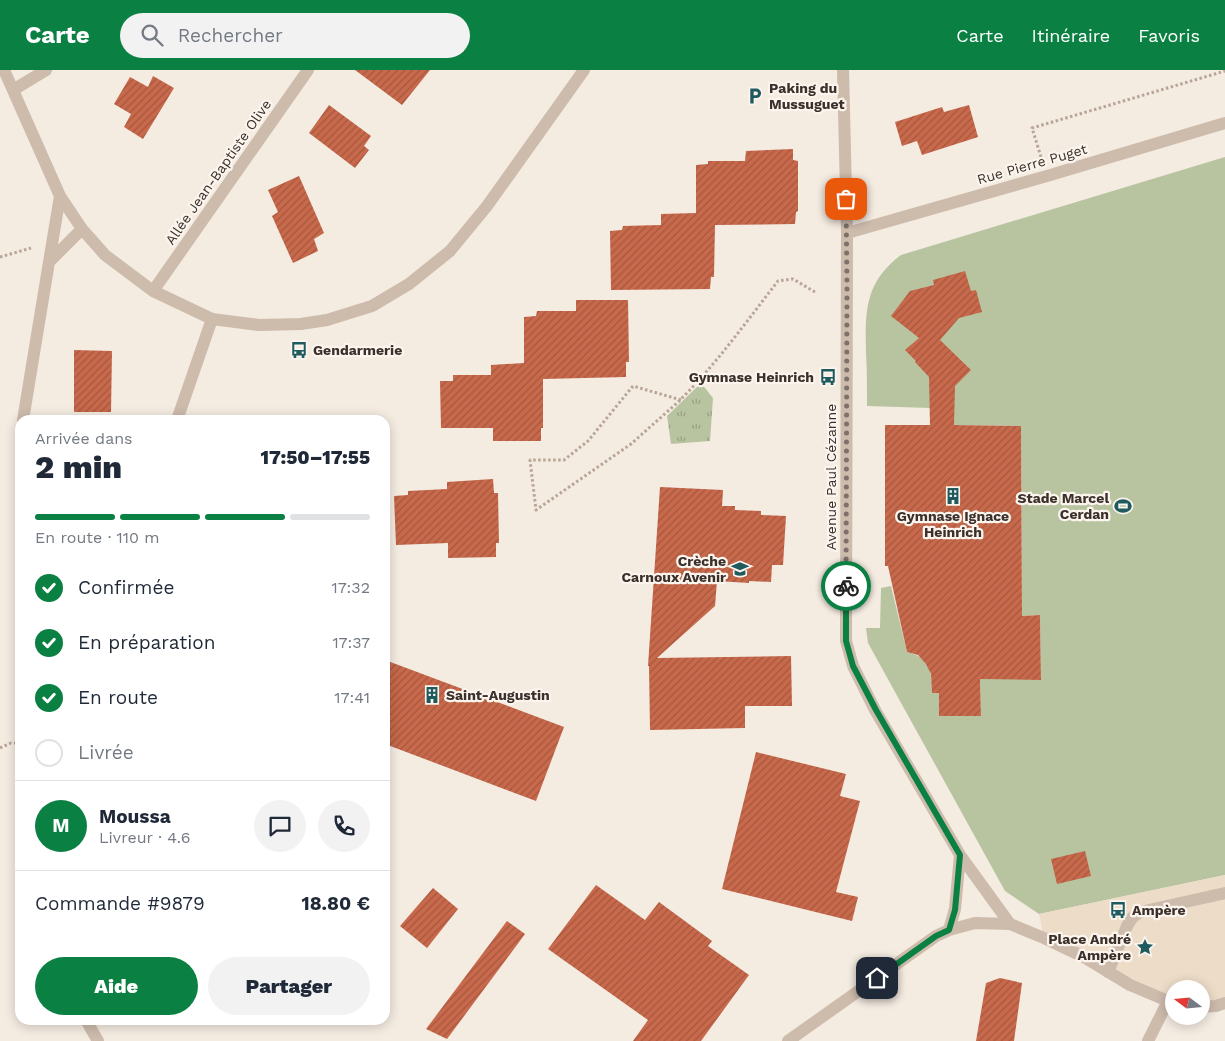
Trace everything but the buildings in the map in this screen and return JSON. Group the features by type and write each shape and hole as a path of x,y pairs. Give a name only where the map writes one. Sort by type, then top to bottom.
{"street":[{"path":"4,70 60,196 82,229 105,255 153,291 212,319 259,325 301,324 327,320 372,306 409,284 450,251 486,206 584,70"},
{"path":"13,90 46,70"},
{"name":"Allée Jean-Baptiste Olive","path":"153,291 308,70"},
{"name":"Avenue Paul Cézanne","path":"843,70 847,233 846,641 853,666 876,710 960,855 1010,924"},
{"name":"Rue Pierre Puget","path":"847,233 1225,123"},
{"path":"24,415 60,196"},
{"path":"49,262 82,229"},
{"path":"179,415 212,319"},
{"path":"949,930 955,910 960,855"},
{"path":"1108,972 1127,926 1132,918 1140,912 1225,893"},
{"path":"788,1041 936,936 949,930 975,923 1010,924 1084,957 1130,985 1165,1000"},
{"path":"1210,1006 1225,1003"},
{"path":"1148,1041 1165,1012"},
{"path":"89,1025 98,1041"}],"path":[{"path":"1046,176 1032,128 1225,71"},
{"path":"0,257 52,242"},
{"path":"681,400 633,386 588,441 564,460 530,460 536,510 630,444 681,400 699,382 778,281 793,279 815,292"},
{"path":"0,748 15,743"}],"green space":[{"name":"Stade Marcel Cerdan","path":"1225,157 1225,875 1039,914 1005,891 868,643 866,628 880,628 881,588 891,586 907,652 923,659 929,668 932,693 939,693 939,716 981,716 980,679 1041,679 1040,615 1022,616 1021,426 954,425 930,398 930,408 867,406 867,310 874,287 880,276 901,255"},
{"path":"701,383 713,398 710,441 671,444 667,416"}],"shaded area":[{"name":"Place André Ampère","path":"1225,875 1225,1003 1210,1006 1210,980 1165,980 1165,998 1044,938 1039,914"}],"way so far":[{"path":"846,199 846,586"}],"place":[{"name":"Paking du Mussuguet","path":"755,96"},
{"name":"Gendarmerie","path":"299,350"},
{"name":"Gymnase Heinrich","path":"828,377"},
{"name":"Gymnase Ignace Heinrich","path":"953,496"},
{"name":"Stade Marcel Cerdan","path":"1123,506"},
{"name":"Crèche Carnoux Avenir","path":"740,569"},
{"name":"Saint-Augustin","path":"432,695"},
{"name":"Ampère","path":"1118,910"},
{"name":"Place André Ampère","path":"1145,947"}],"route":[{"path":"846,586 846,641 853,666 876,710 960,855 955,910 949,930 936,936 877,978"}]}
